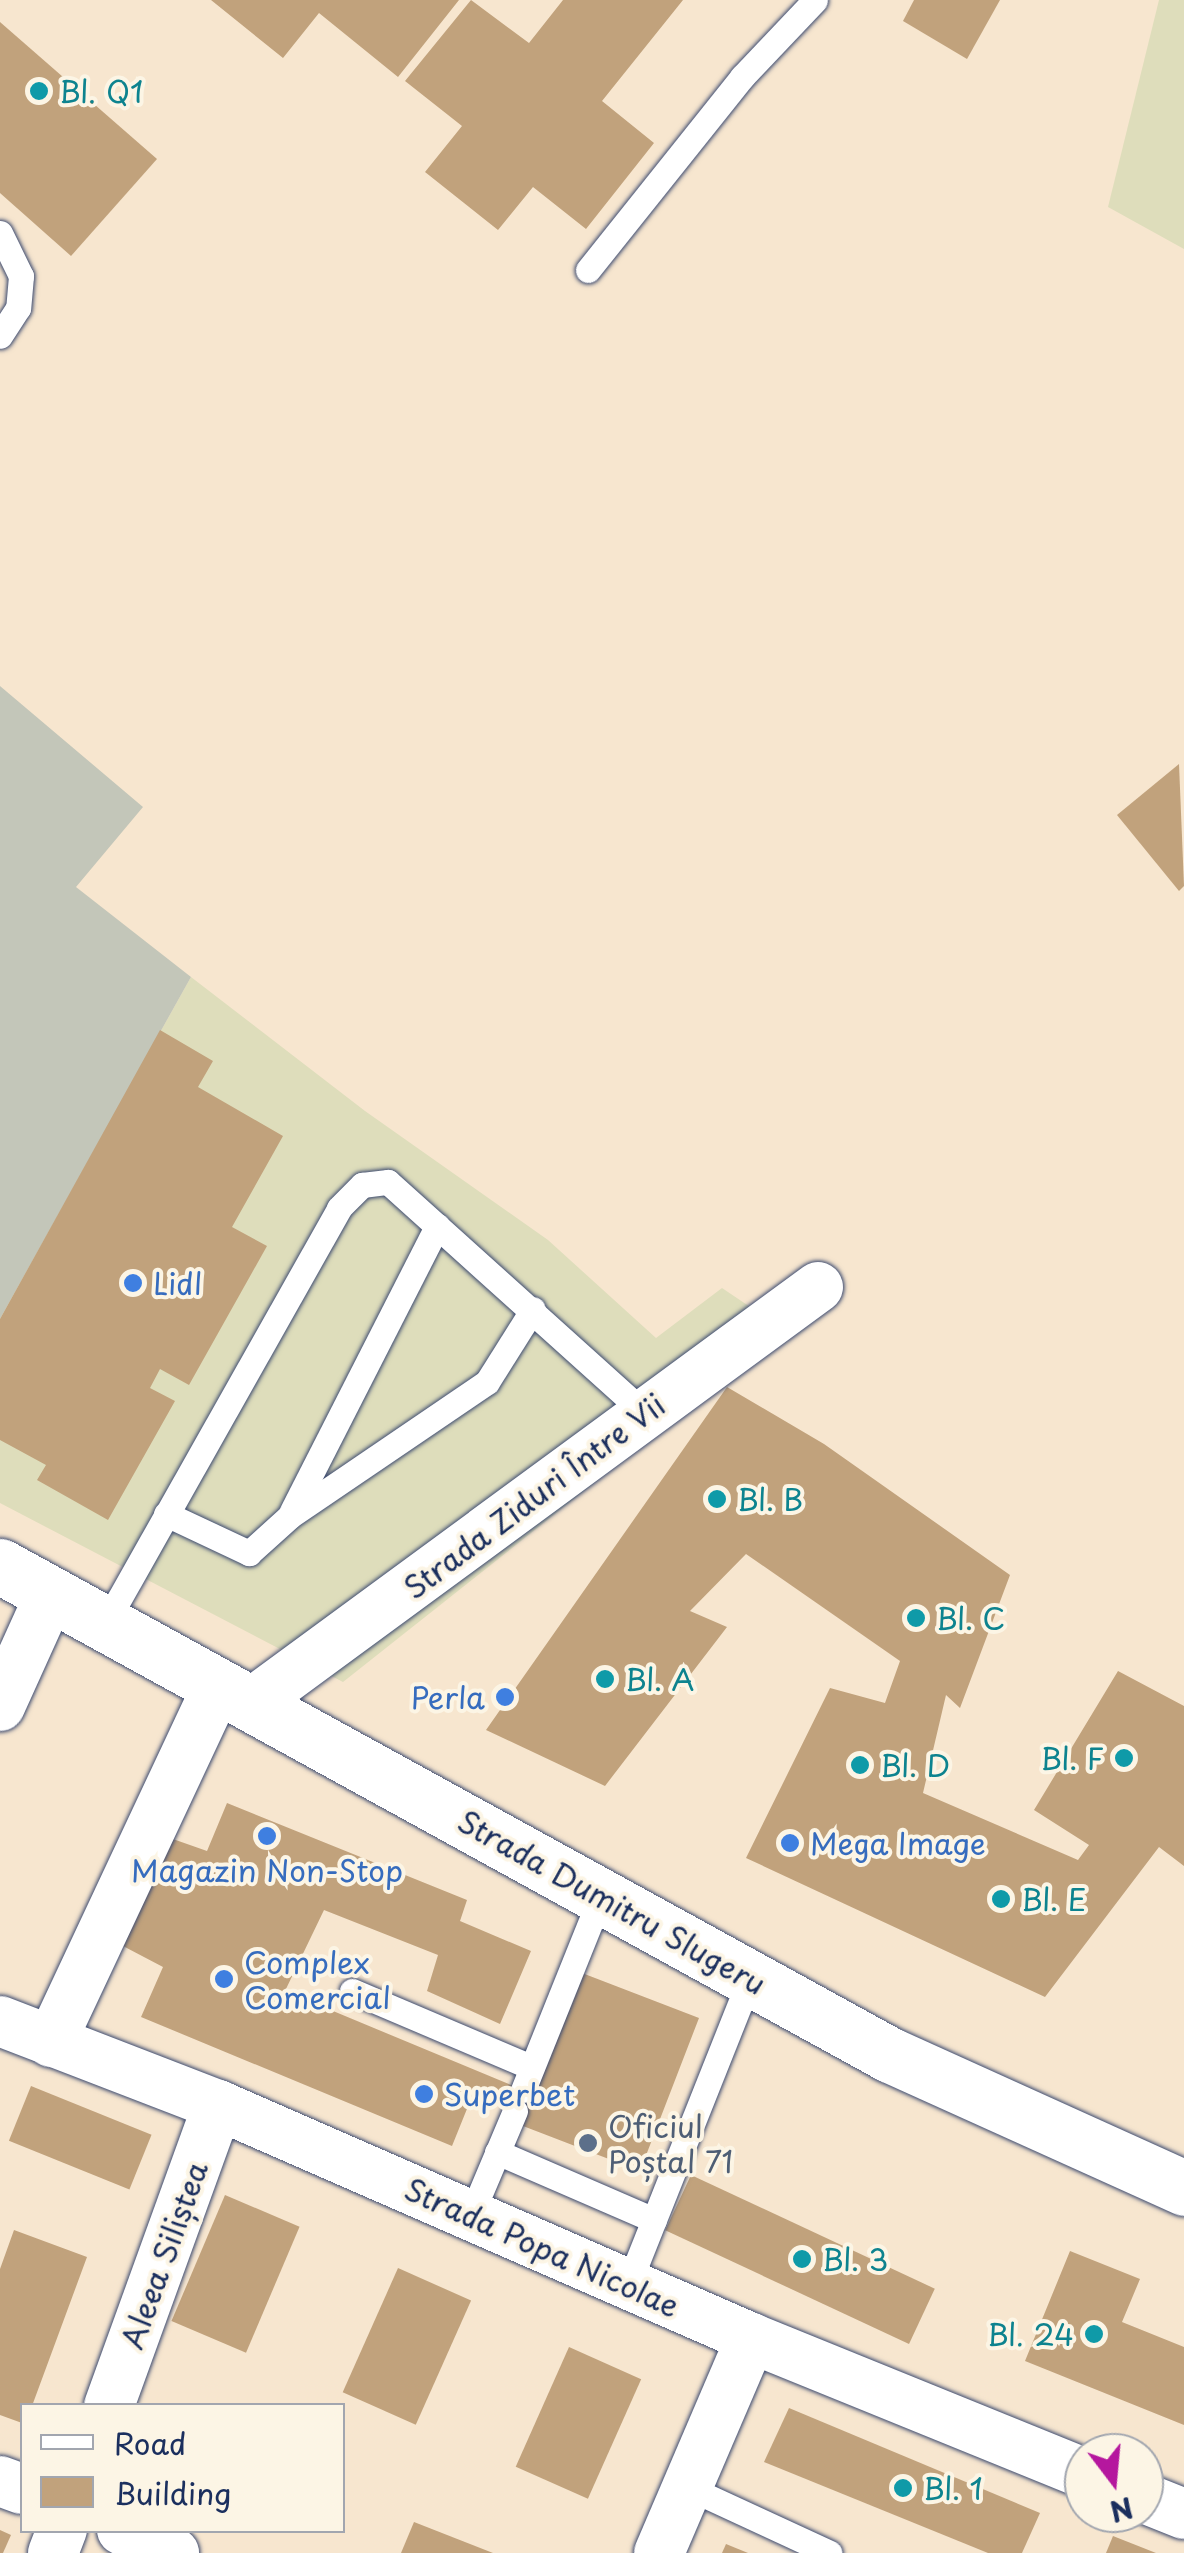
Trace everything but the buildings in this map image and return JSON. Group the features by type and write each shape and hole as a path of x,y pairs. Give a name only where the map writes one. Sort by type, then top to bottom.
{"main road":[{"name":"Strada Dumitru Slugeru","path":"0,1566 233,1697 1002,2111 1184,2188"}],"street":[{"name":"Strada Ziduri Între Vii","path":"233,1697 646,1412 818,1287"},
{"path":"0,1706 51,1593"},
{"path":"51,2042 233,1697"},
{"name":"Strada Popa Nicolae","path":"0,2021 218,2105 751,2338 1064,2465"},
{"name":"Aleea Siliștea","path":"110,2403 218,2105"},
{"path":"659,2553 751,2338"},
{"path":"129,2533 174,2553"}],"lane":[{"path":"588,270 742,76 815,0"},
{"path":"0,234 21,276 18,308 0,336"},
{"path":"106,1624 339,1208 362,1185 388,1182 646,1412"},
{"path":"290,1516 437,1226"},
{"path":"166,1514 248,1553 290,1516 487,1382 533,1309"},
{"path":"471,2215 601,1896"},
{"path":"628,2284 750,1978"},
{"path":"352,1991 523,2089"},
{"path":"497,2152 654,2220"},
{"path":"687,2487 830,2553"}],"shaded area":[{"path":"1159,0 1184,0 1184,249 1108,207"},
{"path":"0,686 143,807 76,887 191,977 0,1319"},
{"path":"191,977 365,1111 548,1240 656,1338 722,1288 786,1331 343,1682 0,1503 0,1319"}],"place":[{"name":"Bl. Q1","path":"39,91"},
{"name":"Lidl","path":"133,1283"},
{"name":"Bl. B","path":"717,1499"},
{"name":"Bl. C","path":"916,1618"},
{"name":"Bl. A","path":"605,1679"},
{"name":"Perla","path":"505,1697"},
{"name":"Bl. F","path":"1124,1758"},
{"name":"Bl. D","path":"860,1765"},
{"name":"Magazin Non-Stop","path":"267,1836"},
{"name":"Mega Image","path":"790,1843"},
{"name":"Bl. E","path":"1001,1899"},
{"name":"Complex Comercial","path":"224,1979"},
{"name":"Superbet","path":"424,2094"},
{"name":"Oficiul Poștal 71","path":"588,2143"},
{"name":"Bl. 3","path":"802,2259"},
{"name":"Bl. 24","path":"1094,2334"},
{"name":"Bl. 1","path":"903,2488"}]}
